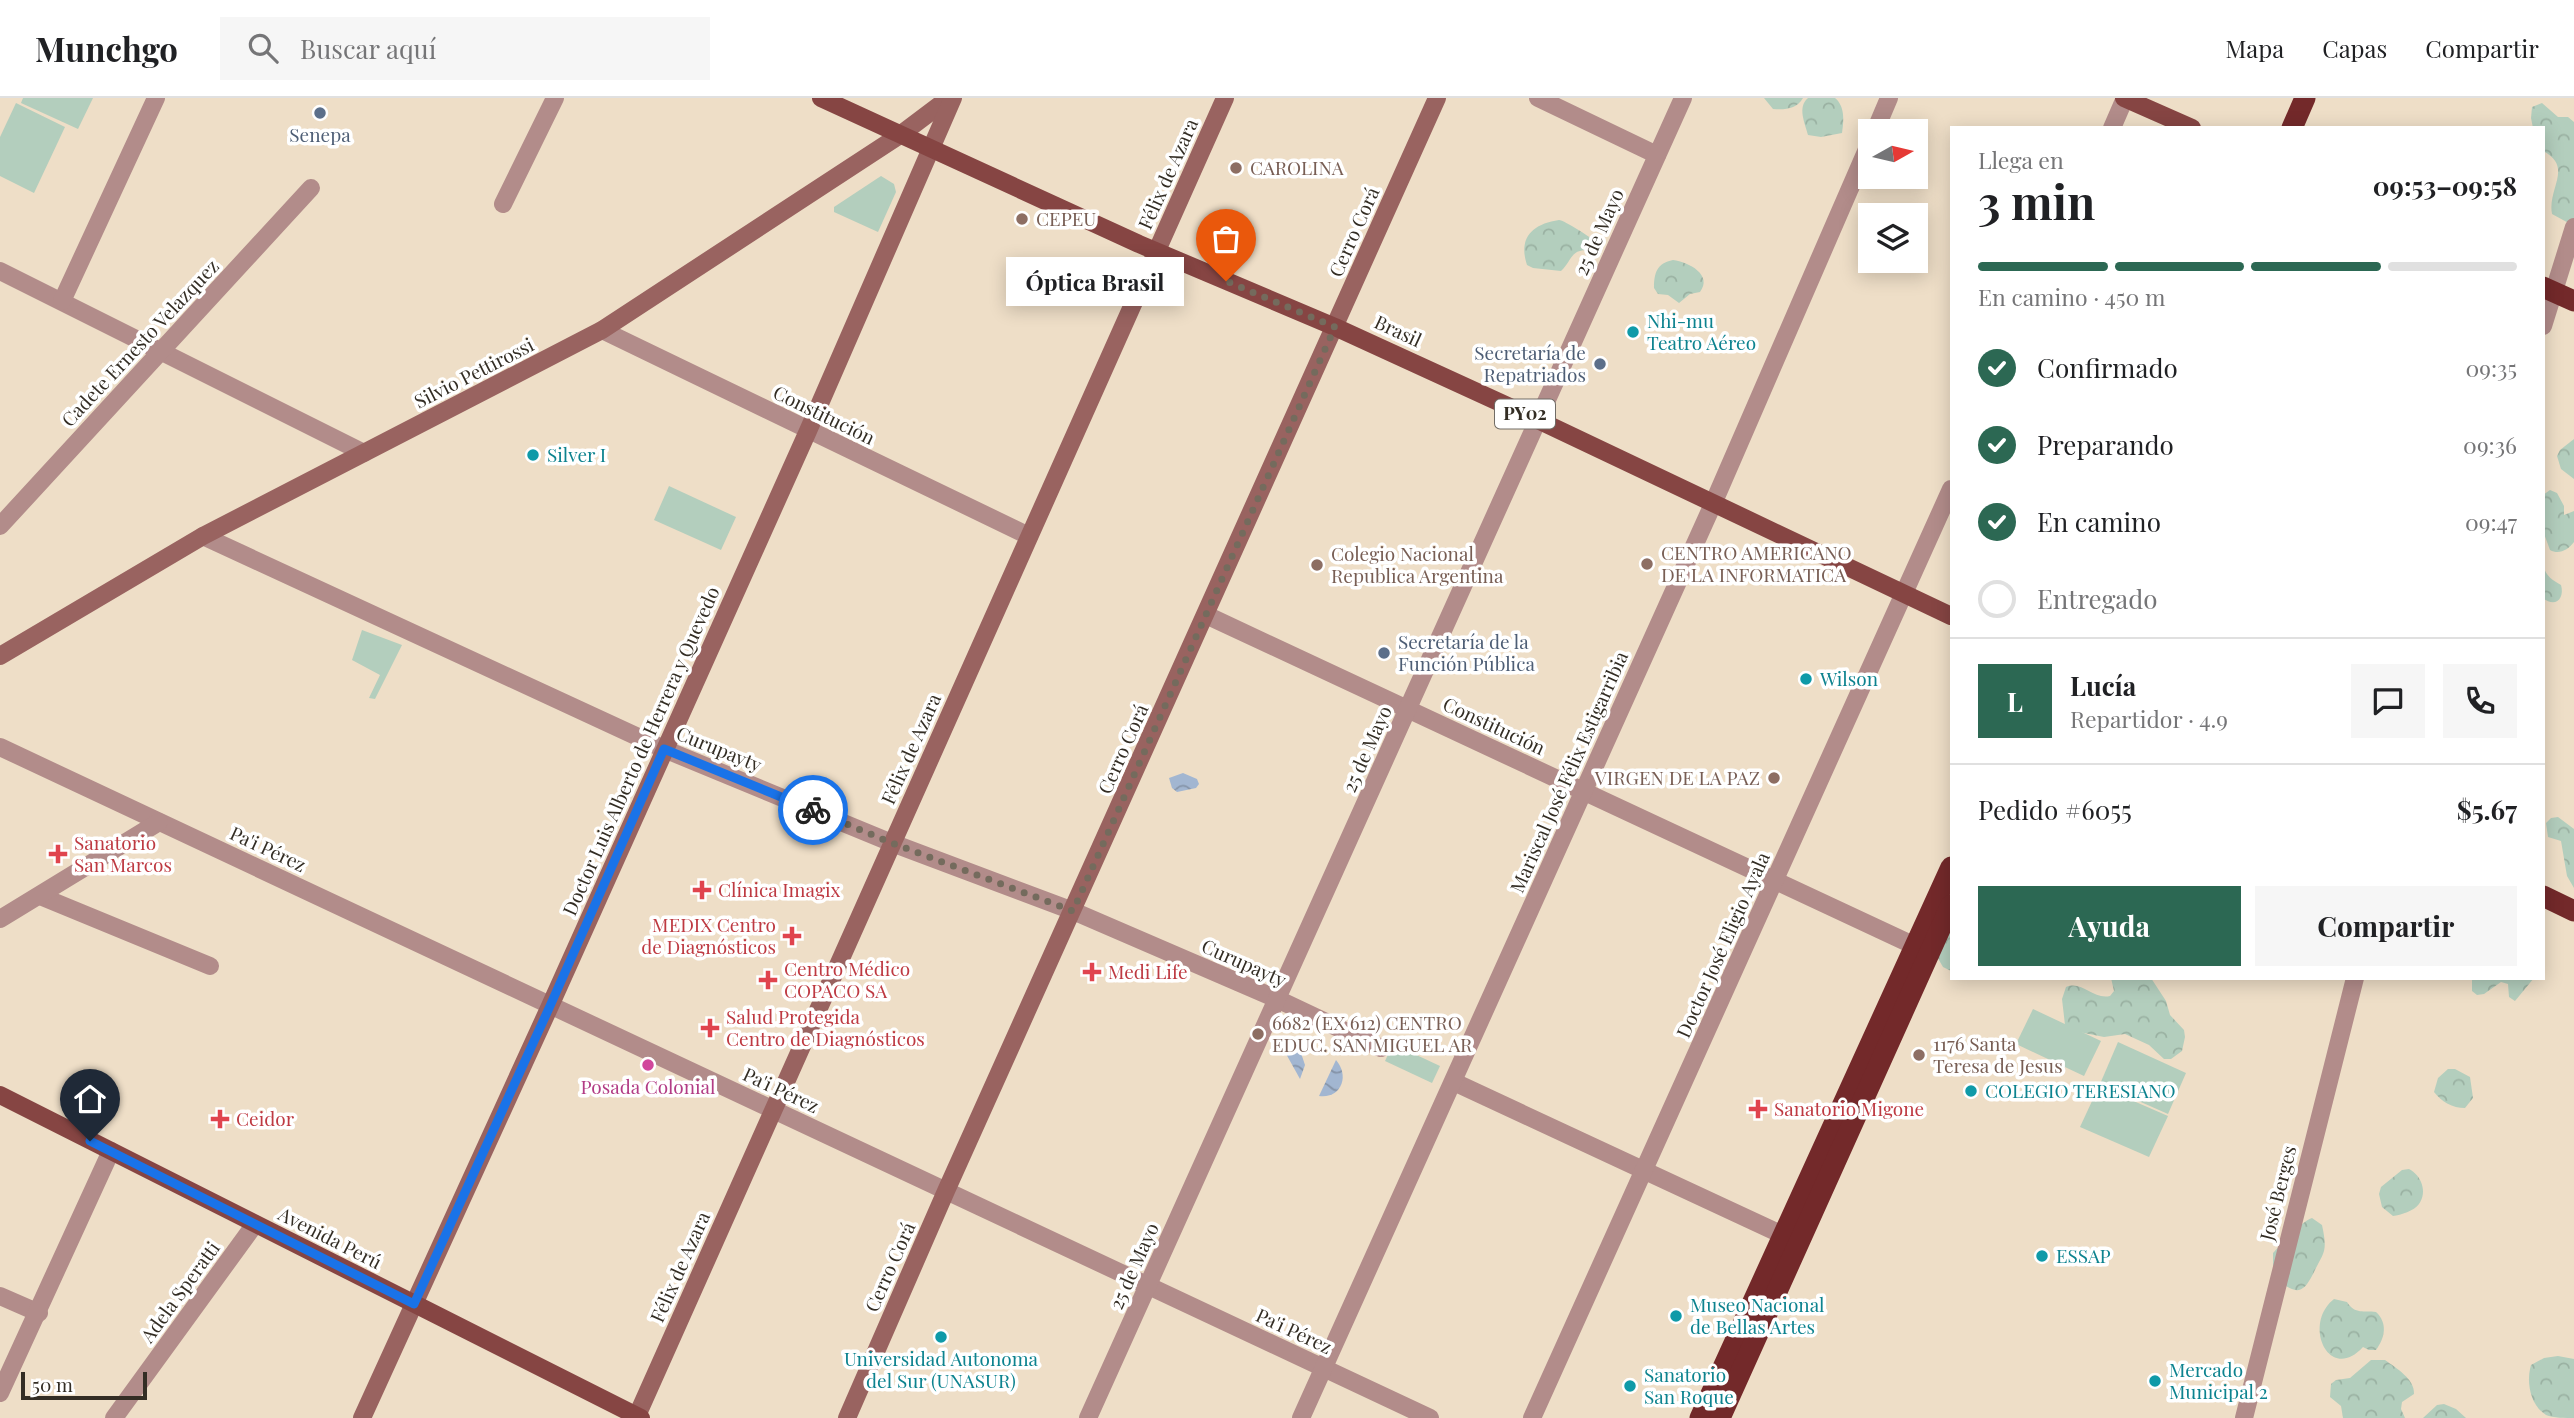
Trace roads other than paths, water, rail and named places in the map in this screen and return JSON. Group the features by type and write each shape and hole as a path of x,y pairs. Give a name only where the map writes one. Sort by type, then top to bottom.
{"highway":[{"path":"2293,126 2305,98"},
{"path":"2548,289 2574,301"},
{"path":"1700,1418 1950,869"},
{"path":"2545,897 2574,911"},
{"path":"1720,1418 1950,907"},
{"path":"1879,1065 1883,1045 1914,974 1917,962 1915,946"}],"main road":[{"name":"Brasil","path":"821,98 1156,252 1335,327 1538,420 1950,616"},
{"path":"2125,98 2188,126"},
{"name":"Avenida Perú","path":"0,1095 638,1417"}],"street":[{"path":"62,301 156,98"},
{"path":"503,204 555,98"},
{"name":"Silvio Pettirossi","path":"0,656 203,536 602,330 900,135 951,98"},
{"name":"Doctor Luis Alberto de Herrera y Quevedo","path":"362,1418 808,430 951,98"},
{"name":"Félix de Azara","path":"638,1417 1225,98"},
{"name":"Cerro Corá","path":"847,1418 946,1191 1437,98"},
{"path":"1538,98 1657,155"},
{"name":"25 de Mayo","path":"1088,1418 1683,98"},
{"path":"1880,119 1889,98"},
{"path":"2113,126 2125,98"},
{"name":"Mariscal José Félix Estigarribia","path":"1301,1418 1713,504 1858,171"},
{"name":"Cadete Ernesto Velazquez","path":"0,526 311,188"},
{"path":"2545,311 2548,289 2574,227"},
{"path":"0,271 364,453"},
{"name":"Constitución","path":"602,330 1029,536"},
{"name":"Doctor José Eligio Ayala","path":"1532,1418 1950,491"},
{"name":"Curupayty","path":"203,536 664,749 892,843 1073,911 1277,999 1381,1048"},
{"name":"Constitución","path":"1206,615 1915,946"},
{"name":"Pa'i Pérez","path":"0,747 1324,1368 1396,1411 1430,1418"},
{"path":"0,919 159,822"},
{"path":"40,896 210,966"},
{"name":"José Berges","path":"2244,1418 2354,980"},
{"path":"1454,1082 1783,1235"},
{"path":"0,1393 111,1152"},
{"name":"Adela Speratti","path":"114,1418 255,1224"},
{"path":"0,1296 39,1313"}],"water":[{"path":"1183,773 1197,779 1199,784 1196,788 1177,792 1172,788 1169,778"},
{"path":"1295,1046 1299,1047 1305,1065 1300,1079 1285,1052"},
{"path":"1336,1060 1342,1073 1341,1085 1333,1094 1319,1096"}],"place":[{"name":"Senepa","path":"320,113"},
{"name":"CAROLINA","path":"1236,168"},
{"name":"CEPEU","path":"1022,219"},
{"name":"Óptica Brasil","path":"1226,281"},
{"name":"Nhi-mu Teatro Aéreo","path":"1633,332"},
{"name":"Secretaría de Repatriados","path":"1600,364"},
{"name":"Silver I","path":"533,455"},
{"name":"CENTRO AMERICANO DE LA INFORMATICA","path":"1647,564"},
{"name":"Colegio Nacional Republica Argentina","path":"1317,565"},
{"name":"Secretaría de la Función Pública","path":"1384,653"},
{"name":"Wilson","path":"1806,679"},
{"name":"VIRGEN DE LA PAZ","path":"1774,778"},
{"name":"Sanatorio San Marcos","path":"58,854"},
{"name":"Clínica Imagix","path":"702,890"},
{"name":"MEDIX Centro de Diagnósticos","path":"792,936"},
{"name":"Medi Life","path":"1092,972"},
{"name":"Centro Médico COPACO SA","path":"768,980"},
{"name":"Salud Protegida Centro de Diagnósticos","path":"710,1028"},
{"name":"6682 (EX 612) CENTRO EDUC. SAN MIGUEL AR","path":"1258,1034"},
{"name":"1176 Santa Teresa de Jesus","path":"1919,1055"},
{"name":"Posada Colonial","path":"648,1065"},
{"name":"COLEGIO TERESIANO","path":"1971,1091"},
{"name":"Sanatorio Migone","path":"1758,1109"},
{"name":"Ceidor","path":"220,1119"},
{"name":"ESSAP","path":"2042,1256"},
{"name":"Museo Nacional de Bellas Artes","path":"1676,1316"},
{"name":"Universidad Autonoma del Sur (UNASUR)","path":"941,1337"},
{"name":"Mercado Municipal 2","path":"2155,1381"},
{"name":"Sanatorio San Roque","path":"1630,1386"}]}
